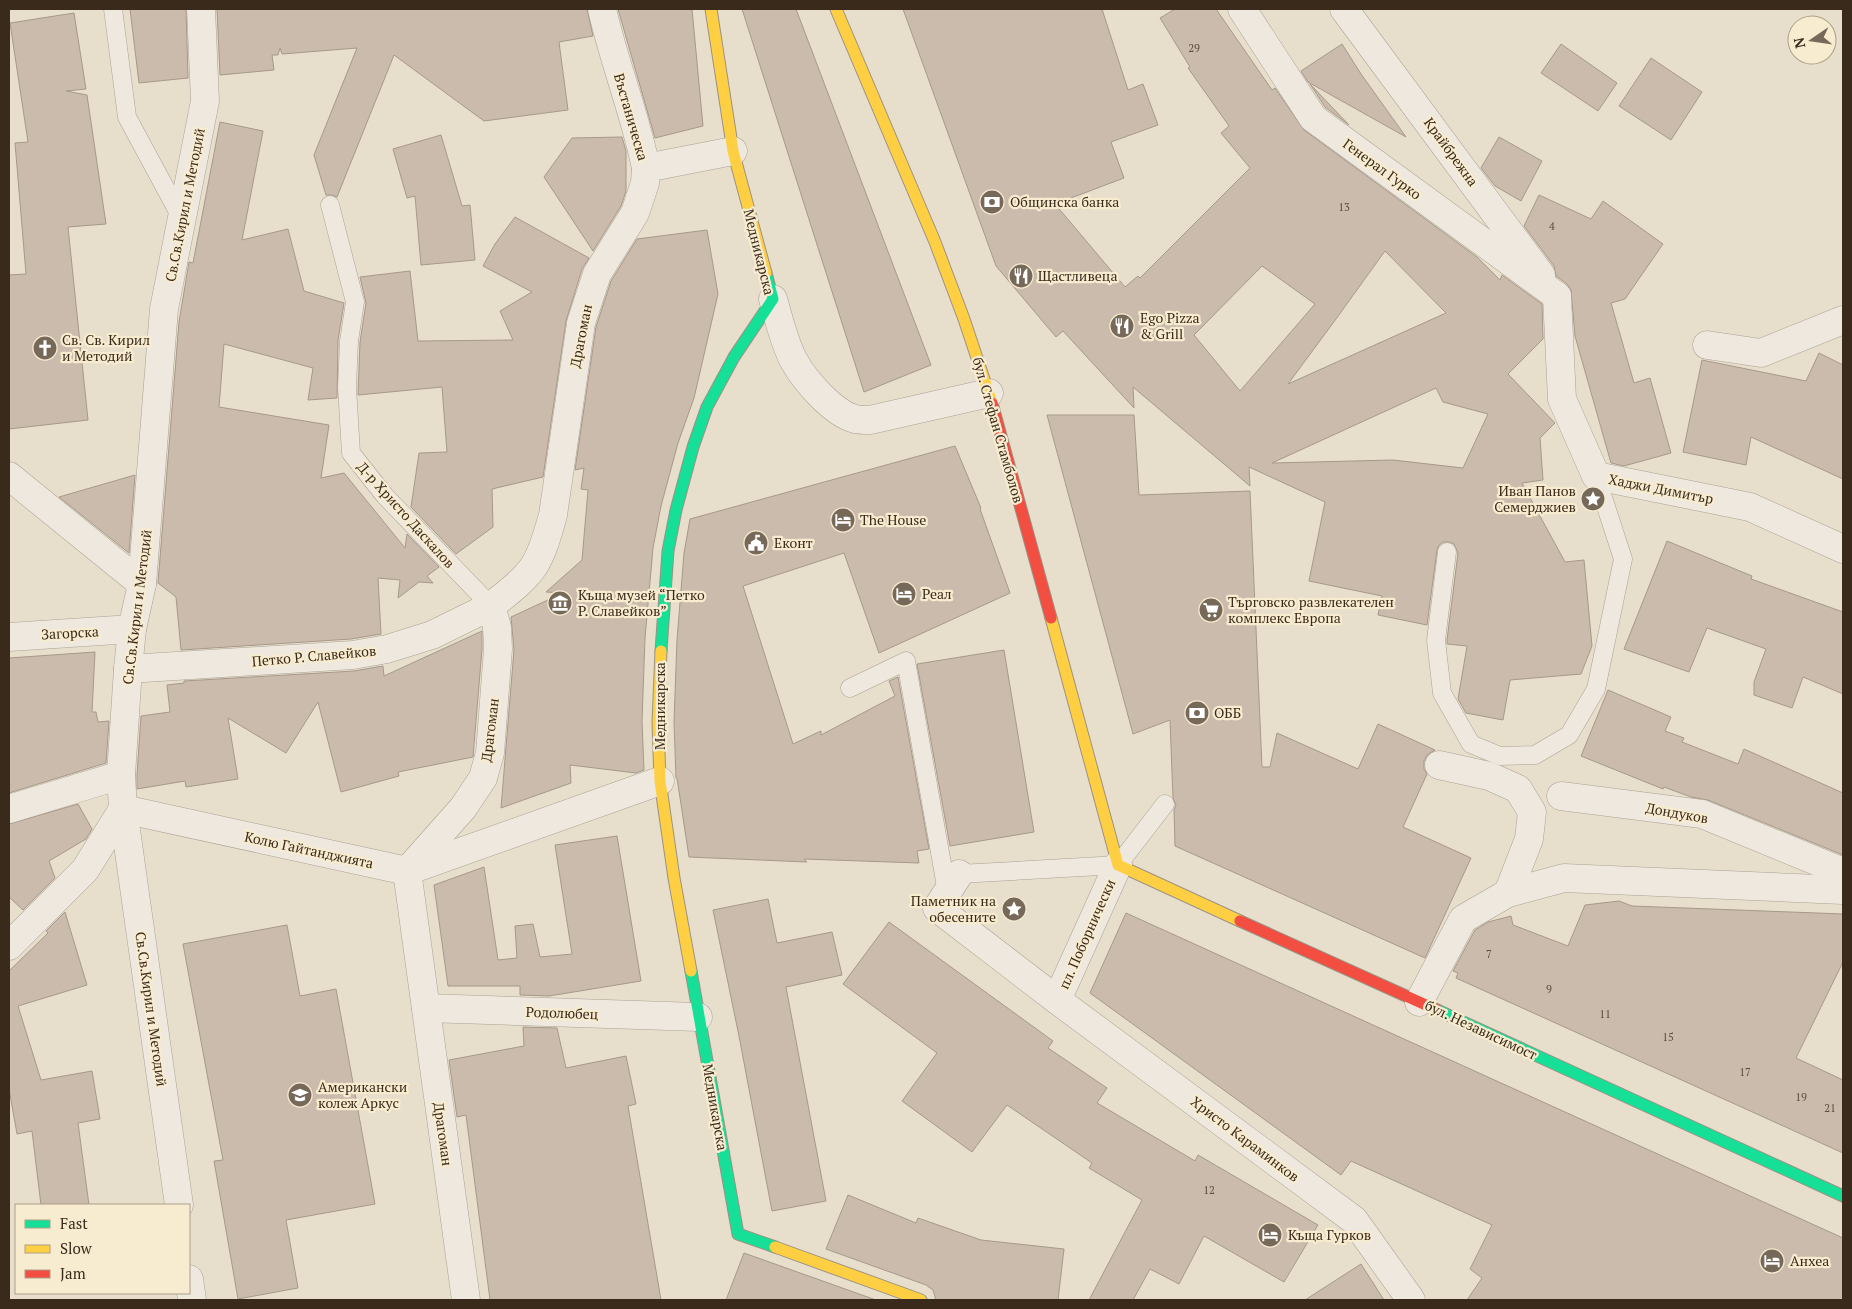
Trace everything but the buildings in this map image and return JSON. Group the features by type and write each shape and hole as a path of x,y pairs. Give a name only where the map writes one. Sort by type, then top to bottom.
{"street":[{"name":"Св.Св.Кирил и Методий","path":"178,1204 123,809 121,775 132,630 142,584 164,309 205,101 201,9"},
{"name":"Въстаническа","path":"602,9 609,40 646,168 733,151"},
{"name":"Медникарска","path":"711,9 733,151 773,299 734,357 707,407 692,446 668,551 661,639 658,722 660,781 674,878 738,1234 920,1300"},
{"name":"бул. Стефан Стамболов","path":"836,9 935,242 989,393 1118,865"},
{"name":"Генерал Гурко","path":"1242,9 1313,118 1557,296"},
{"name":"Крайбрежна","path":"1344,9 1557,296"},
{"name":"Драгоман","path":"466,1300 407,871 464,808 484,778 490,753 498,649 497,627 491,606 515,586 533,566 545,544 553,515 581,323 597,274 635,213 645,183 646,168"},
{"name":"Хаджи Димитър","path":"1557,296 1562,399 1596,476 1750,507 1843,549"},
{"path":"773,299 793,360 801,373 840,412 855,419 870,420 989,393"},
{"path":"1706,345 1760,352 1843,320"},
{"path":"9,476 142,584"},
{"name":"Петко Р. Славейков","path":"128,669 353,655 387,649 432,635 491,606"},
{"name":"Загорска","path":"9,637 132,630"},
{"path":"1440,765 1489,776 1518,789 1532,812 1529,839 1508,893"},
{"path":"9,809 121,775"},
{"path":"407,871 660,781"},
{"name":"Дондуков","path":"1561,796 1702,814 1843,872"},
{"path":"9,946 85,870 123,809"},
{"name":"Колю Гайтанджията","path":"123,809 407,871"},
{"name":"пл. Поборнически","path":"954,883 937,908 1057,1000 1118,865"},
{"name":"бул. Независимост","path":"1118,865 1843,1196"},
{"path":"1419,1002 1463,919 1508,893 1564,878 1843,890"},
{"name":"Христо Караминков","path":"1057,1000 1354,1220 1411,1300"},
{"name":"Родолюбец","path":"426,1008 698,1017"},
{"path":"190,1285 192,1300"}],"lane":[{"path":"113,9 127,117 182,219"},
{"name":"Д-р Христо Даскалов","path":"330,205 355,302 349,341 347,387 351,453 385,496 491,606"},
{"path":"1447,552 1436,640 1442,693 1471,744 1500,756 1534,755 1569,735 1596,689 1623,559 1596,476"},
{"path":"850,688 906,661 954,883"},
{"path":"1118,865 1165,804"},
{"name":"пл. Поборнически","path":"954,883 1118,865"}],"traffic: fast":[{"path":"661,651 668,551 676,510 693,447 707,407 734,357 773,299 766,273"},
{"path":"691,971 738,1234 775,1247"},
{"path":"1437,1010 1843,1196"}],"traffic: slow":[{"path":"711,9 733,151 766,273"},
{"path":"836,9 935,242 964,319 992,403"},
{"path":"1051,618 1118,865 1240,921"},
{"path":"661,651 658,722 660,781 674,878 691,971"},
{"path":"775,1247 921,1300"}],"traffic: jam":[{"path":"992,403 1051,618"},
{"path":"1240,921 1437,1010"}],"place":[{"name":"Общинска банка","path":"992,202"},
{"name":"Щастливеца","path":"1021,276"},
{"name":"Ego Pizza & Grill","path":"1122,326"},
{"name":"Св. Св. Кирил и Методий","path":"45,348"},
{"name":"Иван Панов Семерджиев","path":"1593,499"},
{"name":"The House","path":"843,520"},
{"name":"Еконт","path":"756,543"},
{"name":"Реал","path":"904,594"},
{"name":"Къща музей “Петко Р. Славейков”","path":"560,603"},
{"name":"Търговско развлекателен комплекс Европа","path":"1211,610"},
{"name":"ОББ","path":"1197,713"},
{"name":"Паметник на обесените","path":"1014,909"},
{"name":"Американски колеж Аркус","path":"300,1095"},
{"name":"Къща Гурков","path":"1270,1235"},
{"name":"Анхеа","path":"1772,1261"}]}
